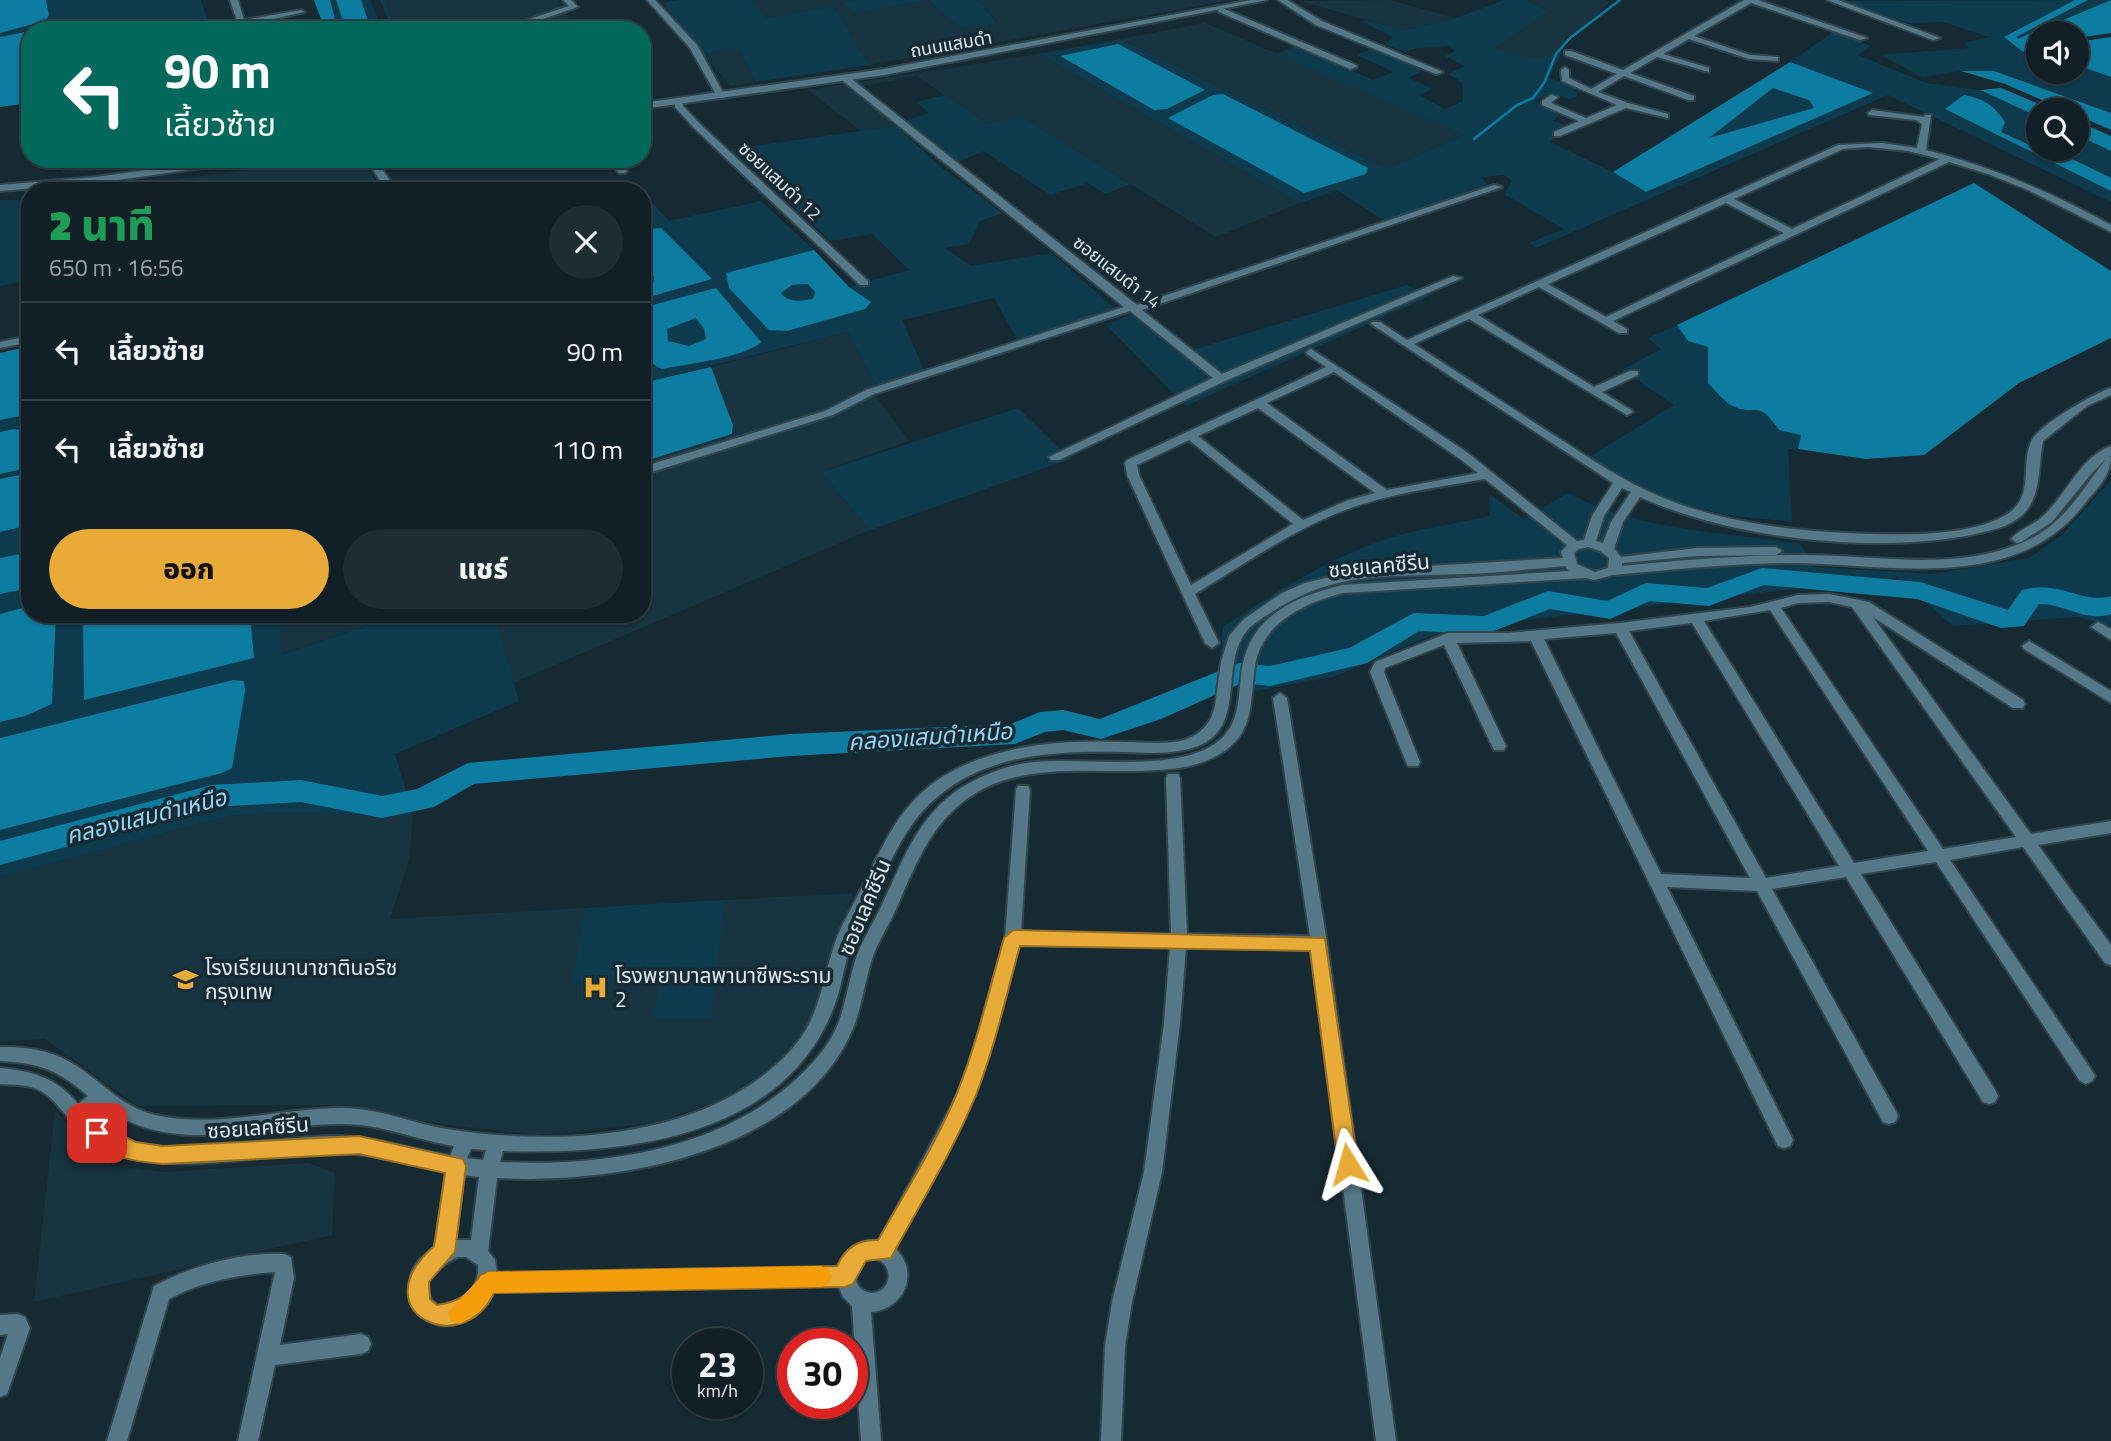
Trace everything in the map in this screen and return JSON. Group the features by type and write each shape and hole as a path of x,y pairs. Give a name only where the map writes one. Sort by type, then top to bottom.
{"street":[{"path":"235,0 241,21"},
{"path":"530,21 574,7 567,0"},
{"path":"651,0 694,47 721,96"},
{"name":"ถนนแสมดำ","path":"651,105 846,79 1222,10 1263,0"},
{"path":"1282,0 1319,23 1439,72"},
{"path":"1591,92 1750,0 1863,38"},
{"path":"1831,0 1937,38"},
{"path":"1222,10 1353,67"},
{"path":"263,21 301,12"},
{"path":"1688,36 1749,57 1775,59"},
{"path":"1568,53 1691,98"},
{"path":"1656,54 1706,70"},
{"path":"1565,70 1566,79 1591,92 1665,116"},
{"name":"ซอยแสมดำ 14","path":"846,79 1221,379"},
{"path":"1554,97 1545,103 1585,121"},
{"name":"ซอยแสมดำ 12","path":"678,101 679,107 696,126 864,283"},
{"path":"1557,134 1625,105"},
{"path":"1872,113 1928,120 1921,151"},
{"path":"1406,344 1840,147 1864,143 1921,151 1988,168 2023,181 2111,229"},
{"path":"1605,321 1948,159"},
{"path":"100,182 178,168"},
{"path":"651,468 829,413 870,393 1497,187"},
{"path":"0,188 21,188"},
{"path":"1726,199 1792,233"},
{"path":"1055,457 1221,379 1457,278"},
{"path":"1539,283 1623,331"},
{"path":"1470,315 1627,412"},
{"path":"1376,324 1638,491 1688,511 1774,528 1880,539 1941,537 1988,526 2016,515 2033,485 2039,440 2083,404 2108,396"},
{"path":"0,345 21,341"},
{"path":"1311,352 1488,475 1575,545"},
{"path":"1212,643 1130,469 1136,458 1334,368"},
{"path":"1594,391 1634,373"},
{"path":"1258,402 1386,495"},
{"path":"1189,435 1302,525"},
{"name":"ซอยเลคซีรีน","path":"0,1076 41,1081 59,1092 78,1115 110,1143 136,1152 196,1155 359,1145 456,1166 559,1171 634,1163 682,1151 729,1133 769,1111 799,1088 827,1058 849,1016 868,948 913,849 923,833 945,809 970,790 1019,770 1063,765 1186,763 1216,751 1229,741 1238,729 1244,712 1251,654 1260,638 1279,616 1312,596 1364,587 1602,575 1615,566 1799,555 1939,557 2012,541 2044,524 2094,463 2111,450"},
{"name":"ซอยเลคซีรีน","path":"1799,555 1930,566 2010,551 2040,539 2058,526 2111,461"},
{"path":"1187,593 1302,525 1334,510 1386,495 1488,475"},
{"path":"1589,543 1598,516 1620,481"},
{"path":"1607,550 1617,522 1638,491"},
{"path":"1584,574 1568,562 1567,552 1575,545 1589,543 1607,550 1615,566"},
{"name":"ซอยเลคซีรีน","path":"0,1054 45,1056 77,1073 101,1096 132,1115 154,1123 183,1127 367,1117 465,1139 497,1143 573,1142 660,1132 717,1113 777,1077 812,1040 837,975 843,943 903,823 916,807 948,782 1011,753 1038,748 1158,748 1187,744 1204,738 1215,726 1223,697 1225,659 1242,628 1276,601 1331,577 1568,562"},
{"path":"1413,762 1377,668 1448,638 1508,638 1620,628 1696,619 1817,597 1855,602 2018,704"},
{"path":"1855,602 2111,958"},
{"path":"1773,605 2086,1076"},
{"path":"1696,619 1989,1096"},
{"path":"2098,627 2111,635"},
{"path":"1620,628 1889,1116"},
{"path":"1535,635 1784,1140"},
{"path":"1448,638 1499,746"},
{"path":"2029,646 2111,698"},
{"path":"1280,698 1319,943 1386,1441"},
{"path":"1011,753 1019,770"},
{"path":"1111,1441 1115,1346 1122,1302 1145,1216 1160,1133 1179,940 1173,778"},
{"path":"884,1250 966,1095 1013,938 1023,790"},
{"path":"1658,880 1760,885 2111,827"},
{"path":"1013,938 1319,943"},
{"path":"837,975 860,976"},
{"path":"59,1092 77,1073"},
{"path":"78,1115 101,1096"},
{"path":"444,1252 456,1166 465,1139"},
{"path":"479,1252 489,1168 497,1143"},
{"path":"469,1248 479,1252 486,1260 488,1283 482,1294 461,1312 436,1315 426,1311 420,1303 419,1281 424,1269 444,1252 469,1248"},
{"path":"866,1250 884,1250 897,1262 898,1280 895,1289 880,1301 861,1301 849,1291 845,1276 847,1268 858,1254 866,1250"},
{"path":"117,1441 156,1303 168,1287 264,1264 285,1263 285,1278 248,1441"},
{"path":"488,1283 845,1276"},
{"path":"861,1301 871,1441"},
{"path":"0,1325 18,1324 20,1328 0,1387"},
{"path":"266,1356 361,1344"}],"shaded area":[{"path":"46,0 201,0 208,21 45,21 49,15"},
{"path":"330,0 336,0 344,21 337,21"},
{"path":"361,0 370,0 379,21 364,21 369,19"},
{"path":"380,0 385,0 393,21 379,21 388,19"},
{"path":"385,0 557,0 570,21 393,21"},
{"path":"677,0 753,0 766,18 833,6 870,65 756,82 738,47 704,54 663,3"},
{"path":"753,0 855,0 844,3 856,13 928,0 960,28 997,22 979,0 1231,0 870,65 833,6 766,18"},
{"path":"855,0 928,0 856,13 843,3"},
{"path":"928,0 979,0 997,23 960,28"},
{"path":"1390,0 1456,18 1403,30 1299,1"},
{"path":"1504,0 1526,0 1549,11 1495,48 1522,56 1538,57 1564,48 1549,78 1573,85 1578,96 1570,99 1549,94 1535,101 1560,114 1553,121 1567,126 1550,142 1613,172 1646,192 1872,93 1790,62 1835,31 1871,46 1858,55 1926,83 1980,90 2026,111 2026,142 1945,109 2026,149 2026,161 2050,161 2111,191 2111,202 1888,95 1536,248 1529,243 1564,229 1504,194 1512,181 1504,175 1482,177 1488,187 1385,221 1337,190 1300,203 1039,54 1121,39 1387,169 1464,135 1277,54 1295,46 1373,80 1394,72 1357,55 1374,48 1424,70 1409,78 1433,89 1419,95 1445,109 1463,101 1462,82 1448,74 1465,66 1445,56 1456,51 1447,46 1418,48 1405,52 1385,44 1393,37 1362,22 1365,20 1404,30 1456,18","holes":["1066,60 1205,90 1167,109 1154,110","1169,118 1367,168 1365,174 1304,193"]},
{"path":"1526,0 1610,2 1552,56 1531,60 1495,48 1549,11"},
{"path":"2109,0 2060,21 2026,21 2026,36 2016,40 2026,44 2026,82 1994,71 1961,71 1922,77 1881,55 1969,48 1964,43 1989,37 1944,22 1908,23 1843,1"},
{"path":"1205,23 1464,135 1387,169 1121,39"},
{"path":"21,27 21,32 0,37 0,33"},
{"path":"738,47 756,82 730,86 704,54"},
{"path":"1039,54 1300,203 1216,237 1022,117 988,124 916,76 853,88 896,126 861,131 808,90"},
{"path":"2089,69 2111,77 2111,113 2089,105 2089,98 2069,98 2030,84 2089,84"},
{"path":"1773,87 1809,100 1815,108 1707,139"},
{"path":"945,95 988,124 1021,116 1130,184 1105,194 1088,183 1050,195 984,151 958,162 904,121 929,113 916,102"},
{"path":"896,126 943,169 1003,213 980,221 969,244 945,248 971,266 1052,253 1115,309 1018,341 994,298 902,320 924,370 877,386 848,332 651,381 651,296 711,279 661,228 651,229 651,202 669,221 761,201 814,250 726,273 769,330 871,302 849,287 909,270 872,234 831,241 731,149"},
{"path":"2089,141 2111,151 2111,178 2073,161 2089,161"},
{"path":"60,168 108,168 64,174"},
{"path":"259,168 368,168 376,182 159,182"},
{"path":"0,200 21,200 21,282 0,286"},
{"path":"809,284 815,292 813,299 791,300 781,292 792,285"},
{"path":"1407,285 1430,296 1186,406 1106,325 1133,314 1179,354"},
{"path":"1677,325 1688,341 1708,347 1708,383 1723,399 1740,409 1761,411 1779,430 1802,435 1798,449 1788,449 1792,522 1726,515 1663,499 1589,457 1674,405 1622,370 1661,349 1648,338"},
{"path":"848,332 877,386 870,389 909,441 821,472 870,530 513,683 496,623 651,623 651,459 732,434 733,425 711,367"},
{"path":"1018,408 1070,459 870,530 821,472"},
{"path":"21,416 21,447 14,429 0,432 0,420"},
{"path":"21,469 21,475 0,479 0,474"},
{"path":"2111,480 2111,626 2078,617 1953,626 1897,577 1497,623 1429,636 1333,677 1255,691 1220,668 1223,627 1243,614 1285,587 1354,551 1411,532 1490,516 1489,494 1524,519 1568,493 1595,506 1652,523 1801,544 1813,567 1933,574 2029,558 2062,535"},
{"path":"21,527 21,554 0,558 0,532"},
{"path":"21,590 21,608 0,614 0,594"},
{"path":"56,623 83,623 85,699 254,658 251,623 280,623 281,655 375,623 497,623 519,701 395,754 413,815 271,813 229,816 0,877 0,830 222,773 244,681 232,680 0,738 0,722 25,716 52,704"},
{"path":"280,623 375,623 280,655"},
{"path":"271,813 413,815 409,860 390,919 853,893 813,1023 784,1059 721,1100 655,1123 538,1135 442,1124 328,1105 138,1106 45,1039 0,1042 0,877 229,816"},
{"path":"725,900 711,1018 653,1018 660,983 572,983 585,908"},
{"path":"55,1111 112,1166 164,1172 308,1163 335,1173 332,1235 34,1302"}],"water":[{"path":"0,0 46,0 49,15 45,21 21,21 21,27 0,33"},
{"path":"314,0 330,0 336,21 322,21"},
{"path":"336,0 361,0 368,21 343,21"},
{"path":"2111,0 2111,33 2089,36 2089,21 2061,21"},
{"path":"21,33 21,104 0,107 0,37"},
{"path":"2026,35 2026,45 2015,40"},
{"path":"2111,37 2111,77 2089,69 2089,40"},
{"path":"1118,44 1205,90 1167,109 1154,110 1060,56"},
{"path":"1790,62 1873,93 1646,192 1613,172","holes":["1773,88 1809,100 1814,108 1709,138"]},
{"path":"1961,71 1994,71 2069,98 2037,98 2005,84"},
{"path":"2001,88 2026,99 2026,111 1980,90"},
{"path":"1223,94 1368,168 1366,174 1304,193 1168,118 1213,95"},
{"path":"1964,95 1983,101 1997,111 2005,122 2001,132 2026,143 2026,149 1945,109"},
{"path":"2089,105 2111,113 2111,130 2089,120"},
{"path":"2089,126 2111,136 2111,151 2089,141"},
{"path":"2050,161 2076,161 2111,178 2111,191"},
{"path":"1974,183 2111,271 2111,338 2019,383 1924,455 1866,459 1798,449 1801,435 1779,430 1761,411 1740,409 1730,404 1708,383 1708,347 1688,341 1677,325"},
{"path":"661,228 712,279 651,296 654,277 651,274 651,229"},
{"path":"814,250 849,287 871,302 865,309 787,331 769,330 729,288 726,273","holes":["808,284 815,292 813,299 799,301 791,300 781,293 792,285"]},
{"path":"716,288 761,342 753,348 729,356 662,369 651,361 651,306","holes":["696,318 704,329 706,339 689,346 668,341 667,329"]},
{"path":"21,348 21,416 0,420 0,353"},
{"path":"711,367 733,425 732,434 651,459 651,381"},
{"path":"21,430 21,469 0,474 0,432"},
{"path":"21,475 21,527 0,532 0,479"},
{"path":"21,554 21,590 0,594 0,558"},
{"path":"21,608 21,623 56,623 52,704 25,716 0,722 0,614"},
{"path":"83,623 251,623 254,658 84,700"},
{"path":"233,680 244,681 245,691 232,768 222,773 0,830 0,738"}],"waterway":[{"path":"1474,139 1517,105 1533,98 1544,83 1556,54 1570,38 1620,0"},
{"path":"2041,21 2083,0"},
{"path":"2026,28 2009,37 2026,49"},
{"name":"คลองแสมดำเหนือ","path":"0,853 212,796 301,791 382,807 424,799 468,774 791,745 1015,734 1040,722 1063,720 1101,729 1151,712 1239,673 1270,676 1357,656 1414,622 1486,625 1548,600 1610,610 1646,592 1709,597 1762,576 1920,591 2001,619 2015,620 2031,596 2056,595 2096,610 2111,605"}],"slow traffic":[{"path":"459,1313 473,1305 488,1283 672,1282 821,1277"}],"place":[{"name":"โรงเรียนนานาชาตินอริช กรุงเทพ","path":"185,979"},
{"name":"โรงพยาบาลพานาซีพระราม 2","path":"595,987"}],"route":[{"path":"97,1133 110,1143 136,1152 163,1155 196,1155 312,1145 359,1145 397,1151 456,1166 444,1252 424,1269 417,1293 426,1311 436,1315 449,1316 473,1305 488,1283 672,1282 845,1276 847,1268 858,1254 866,1250 884,1250 966,1095 982,1049 1013,938 1319,943 1348,1164"}]}
